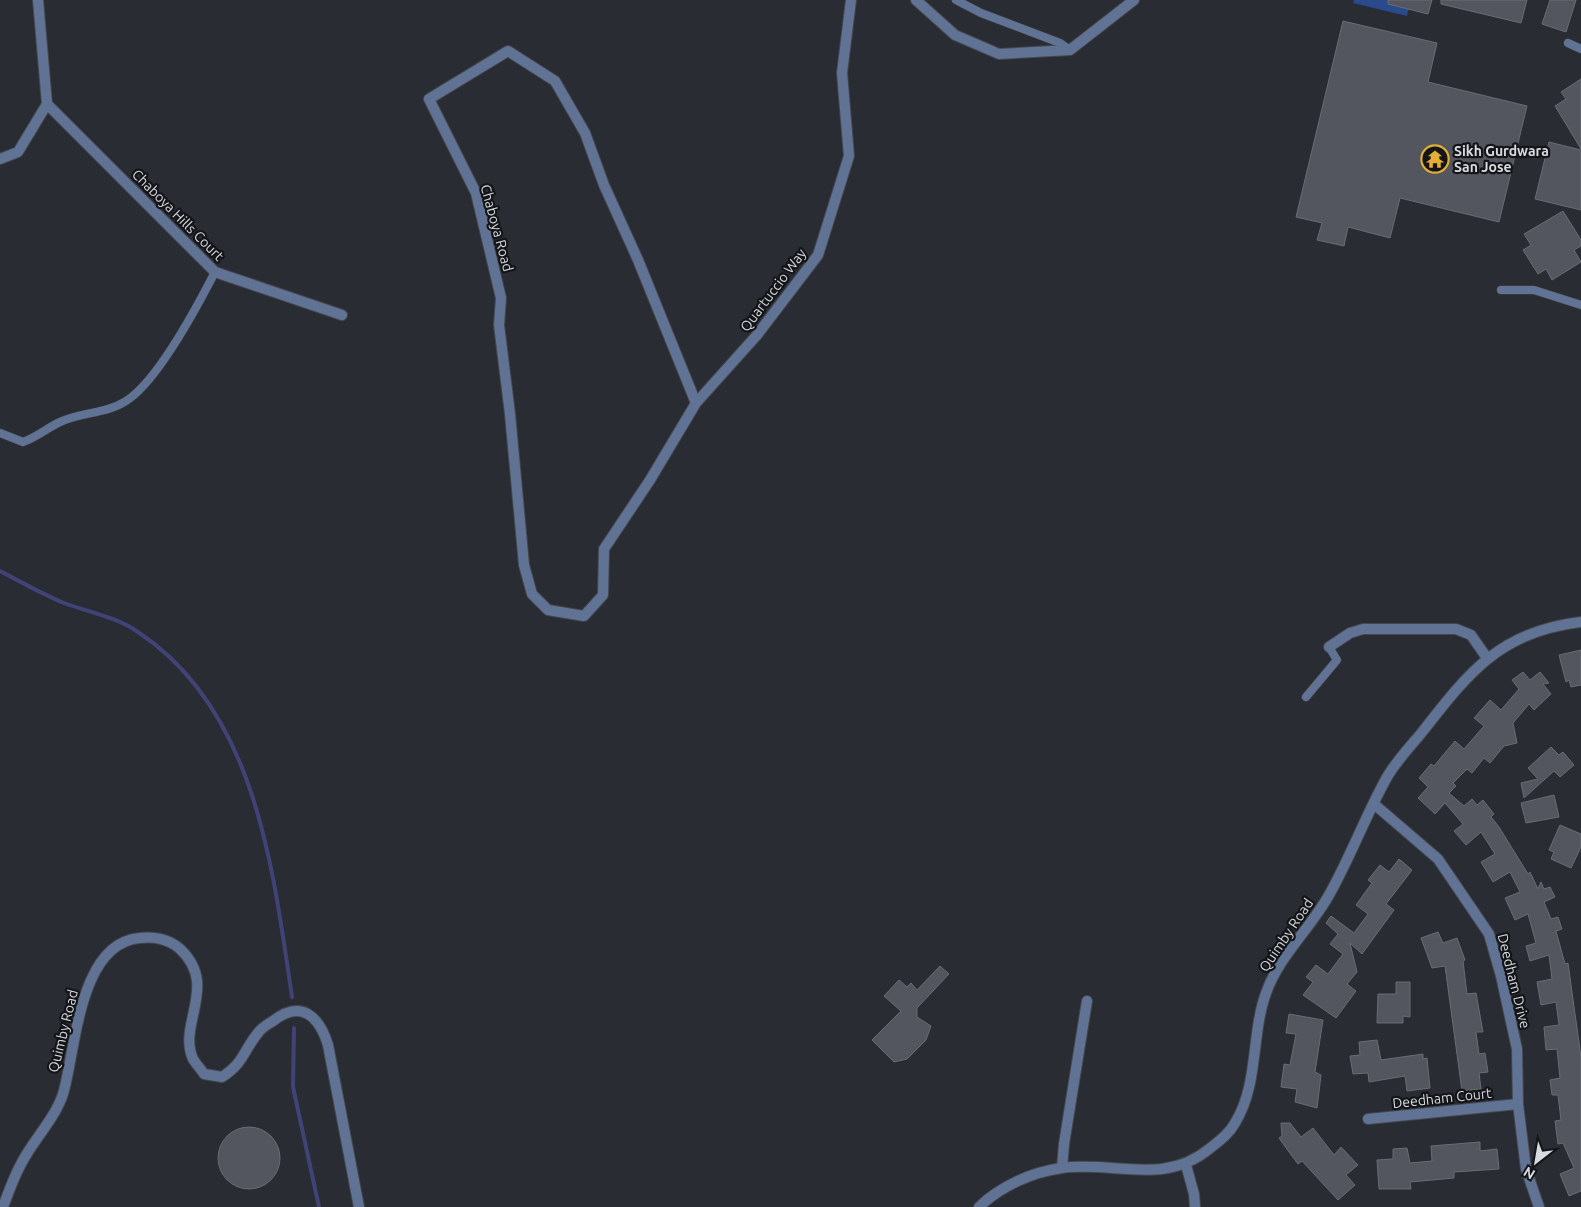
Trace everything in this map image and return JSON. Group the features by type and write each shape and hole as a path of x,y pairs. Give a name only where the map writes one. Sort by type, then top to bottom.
{"street":[{"path":"0,160 18,152 48,104 38,0"},
{"name":"Quartuccio Way","path":"650,480 696,403 757,335 818,255 849,156 842,73 851,0"},
{"path":"916,0 955,35 999,54 1070,50 1134,0"},
{"name":"Chaboya Road","path":"650,480 604,549 603,595 584,616 548,610 532,594 524,565 499,324 501,298 476,193 429,99 508,51 555,81 585,133 604,185 638,260 696,403"},
{"name":"Chaboya Hills Court","path":"48,104 215,272 342,315"},
{"name":"Quimby Road","path":"979,1207 1006,1187 1028,1176 1062,1168 1154,1170 1186,1165 1224,1137 1235,1124 1246,1095 1258,1020 1266,992 1277,970 1330,895 1387,776 1456,689 1487,658 1517,640 1538,632 1581,622"},
{"path":"1329,647 1350,633 1362,629 1456,629 1471,635 1487,658"},
{"name":"Deedham Drive","path":"1374,804 1438,859 1489,934 1501,976 1517,1049 1518,1104 1526,1169 1539,1207"},
{"name":"Quimby Road","path":"3,1207 20,1167 54,1113 63,1094 77,1019 89,983 100,964 114,949 132,938 150,937 164,940 179,948 192,966 199,988 190,1039 193,1058 204,1074 222,1077 237,1068 258,1032 284,1012 299,1011 313,1016 323,1029 328,1045 358,1207"},
{"path":"1062,1168 1064,1144 1088,1001"},
{"name":"Deedham Court","path":"1368,1119 1518,1104"},
{"path":"1186,1165 1194,1194 1195,1207"}],"lane":[{"path":"956,0 981,13 1060,43 1070,50"},
{"path":"1568,43 1581,49"},
{"path":"0,433 23,442 60,422 96,413 126,402 144,385 170,348 196,310 215,272"},
{"path":"1501,290 1534,290 1581,305"},
{"path":"1306,697 1337,660 1329,647"}],"shaded area":[{"path":"1354,0 1411,0 1407,16 1353,3"}],"building":[{"path":"1388,0 1432,0 1428,14 1388,4"},
{"path":"1441,0 1527,0 1521,23 1441,4"},
{"path":"1550,0 1576,0 1566,32 1542,24"},
{"path":"1343,21 1437,43 1428,82 1527,106 1499,222 1400,198 1390,238 1348,227 1344,246 1317,240 1322,223 1296,217"},
{"path":"1581,79 1581,149 1555,106 1566,99 1561,92"},
{"path":"1549,142 1581,150 1581,210 1535,199"},
{"path":"1563,211 1581,240 1581,246 1574,250 1581,262 1552,280 1546,269 1538,274 1523,250 1531,245 1524,234"},
{"path":"1581,650 1581,685 1571,687 1569,680 1566,682 1559,655"},
{"path":"1523,672 1530,680 1540,672 1549,683 1543,684 1551,694 1534,710 1529,704 1513,723 1517,743 1504,746 1490,763 1484,758 1472,773 1467,769 1453,783 1456,786 1449,793 1464,806 1472,799 1477,805 1483,800 1494,814 1491,817 1528,874 1530,872 1538,889 1541,882 1544,889 1550,887 1555,897 1544,902 1551,919 1558,917 1562,929 1556,931 1565,964 1568,963 1581,1057 1581,1191 1569,1196 1560,1174 1574,1168 1563,1143 1558,1144 1555,1121 1561,1120 1558,1095 1552,1095 1550,1080 1560,1078 1557,1049 1546,1050 1544,1027 1559,1025 1556,1002 1541,1005 1537,982 1552,979 1549,955 1530,961 1526,946 1536,943 1528,914 1515,920 1505,898 1520,892 1510,872 1493,882 1481,862 1495,854 1481,832 1466,845 1454,831 1463,824 1445,803 1435,814 1418,798 1428,787 1419,778 1431,764 1434,766 1455,741 1464,749 1484,726 1474,718 1490,700 1501,710 1519,689 1512,680"},
{"path":"1551,747 1559,755 1563,752 1574,765 1560,777 1554,771 1524,798 1521,783 1538,779 1528,768"},
{"path":"1554,795 1559,817 1526,823 1521,803"},
{"path":"1560,825 1581,834 1581,847 1571,868 1551,859 1554,852 1549,850"},
{"path":"1399,859 1412,870 1386,904 1394,910 1362,954 1350,943 1357,972 1347,984 1356,991 1336,1018 1303,995 1313,982 1306,977 1316,965 1328,974 1343,954 1330,944 1338,934 1326,923 1331,916 1354,933 1368,914 1356,905 1372,883 1368,880 1380,865 1389,872"},
{"path":"1438,932 1443,943 1457,938 1465,960 1463,961 1467,994 1476,993 1483,1032 1476,1032 1479,1054 1485,1053 1488,1072 1479,1073 1481,1089 1462,1091 1445,966 1432,968 1421,938"},
{"path":"940,966 949,974 917,1008 917,1017 931,1026 926,1040 907,1059 894,1062 872,1040 901,1011 884,996 899,980 907,987 911,983 917,990"},
{"path":"1396,982 1410,982 1410,1017 1403,1016 1403,1023 1377,1023 1378,994 1396,994"},
{"path":"1289,1014 1323,1020 1315,1072 1321,1075 1317,1108 1295,1102 1297,1089 1281,1087 1284,1064 1290,1065 1296,1034 1286,1033"},
{"path":"1377,1040 1381,1060 1423,1054 1423,1059 1427,1058 1430,1088 1407,1091 1405,1076 1369,1082 1368,1073 1353,1074 1350,1056 1360,1055 1359,1042"},
{"path":"1281,1123 1290,1123 1301,1137 1313,1128 1334,1155 1341,1147 1358,1165 1346,1175 1355,1185 1338,1200 1302,1161 1298,1164 1289,1152 1279,1138 1282,1136"},
{"path":"243,1127 255,1127 271,1136 278,1146 280,1158 278,1170 271,1180 255,1189 243,1189 232,1184 223,1175 218,1164 218,1152 223,1141 232,1132"},
{"path":"1480,1142 1480,1151 1497,1149 1499,1169 1454,1172 1454,1178 1410,1182 1411,1189 1379,1189 1377,1160 1393,1159 1393,1149 1407,1148 1410,1163 1432,1161 1431,1146"}],"waterway":[{"path":"0,571 56,599 112,619 138,632 178,665 209,704 234,748 252,796 266,846 277,897 292,997"},
{"path":"294,1028 293,1087 319,1207"}],"place":[{"name":"Sikh Gurdwara San Jose","path":"1435,159"}]}
